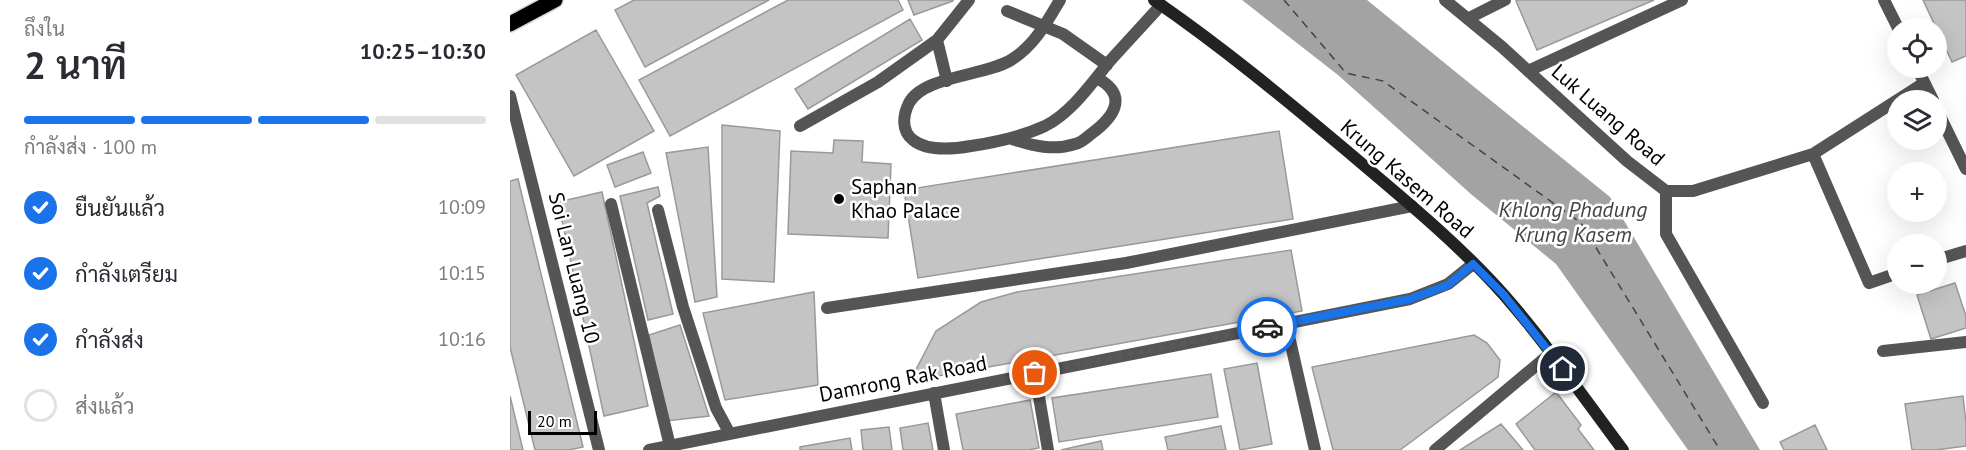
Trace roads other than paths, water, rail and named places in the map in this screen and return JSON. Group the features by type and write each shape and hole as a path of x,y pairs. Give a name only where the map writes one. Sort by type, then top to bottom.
{"main road":[{"path":"510,24 555,0"},
{"name":"Krung Kasem Road","path":"1157,2 1241,64 1449,238 1503,294 1551,353 1623,450"}],"street":[{"path":"800,126 878,82 937,40 969,0"},
{"path":"1060,0 1030,44 1011,60 985,71 924,88 910,101 904,117 907,134 914,141 931,148 964,147 1012,139 1046,125 1059,117 1097,78 1157,2"},
{"name":"Luk Luang Road","path":"1445,0 1469,18 1627,161 1666,191 1693,191 1814,154 1924,83"},
{"path":"1469,18 1505,0"},
{"path":"1528,71 1682,0"},
{"path":"1885,0 1893,18"},
{"path":"1007,11 1063,34 1107,65"},
{"path":"937,40 947,81"},
{"path":"1012,139 1031,145 1055,148 1078,144 1106,123 1115,109 1113,93 1107,84 1097,78"},
{"path":"1922,78 1928,90"},
{"name":"Soi Lan Luang 10","path":"510,96 599,450"},
{"path":"1947,130 1966,169"},
{"path":"1814,154 1869,283 1887,277"},
{"path":"1666,191 1666,234 1763,403"},
{"path":"611,204 670,446"},
{"path":"827,308 1126,263 1412,206"},
{"path":"658,210 683,307 716,408 730,434"},
{"path":"1947,257 1966,251"},
{"name":"Damrong Rak Road","path":"649,450 1410,299 1448,285 1473,264"},
{"path":"1286,323 1315,450"},
{"path":"1883,351 1966,342"},
{"path":"1435,450 1551,353"},
{"path":"1035,373 1048,450"},
{"path":"934,393 944,450"}],"water":[{"name":"Khlong Phadung Krung Kasem","path":"1242,0 1367,0 1610,197 1760,450 1688,450 1556,264 1472,195 1338,75"}],"place":[{"name":"Saphan Khao Palace","path":"839,199"}]}
